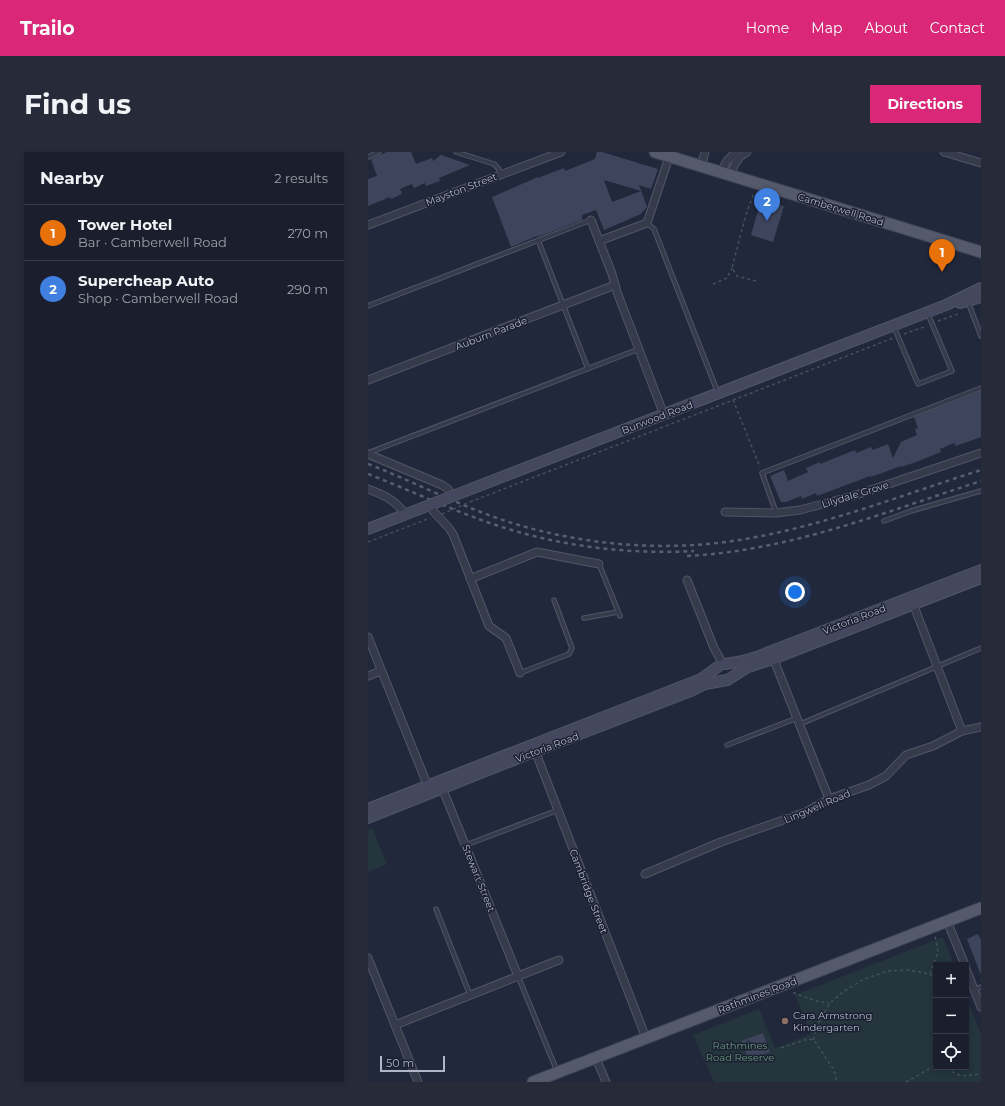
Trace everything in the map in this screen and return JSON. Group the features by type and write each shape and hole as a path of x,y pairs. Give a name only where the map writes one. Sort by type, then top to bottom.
{"main road":[{"name":"Camberwell Road","path":"655,152 981,252"},
{"name":"Rathmines Road","path":"533,1082 981,908"}],"street":[{"path":"701,166 705,152"},
{"path":"726,174 727,161 736,152"},
{"path":"726,174 737,160 747,152"},
{"path":"944,152 981,163"},
{"name":"Mayston Street","path":"368,225 557,153"},
{"path":"600,241 647,223 669,156"},
{"path":"591,220 600,241 614,285 664,415"},
{"name":"Auburn Parade","path":"368,380 563,306 614,285"},
{"name":"Burwood Road","path":"368,529 406,514 433,511 453,494 664,415 946,306 981,288"},
{"name":"Burwood Road","path":"946,306 969,305 981,297"},
{"path":"368,453 442,485 453,494"},
{"name":"Lilydale Grove","path":"725,512 776,513 800,510 852,496 981,453"},
{"path":"368,489 390,498 406,514"},
{"path":"433,511 450,528 489,626 506,638 520,673"},
{"path":"470,578 537,552 599,564"},
{"name":"Victoria Road","path":"912,601 981,570"},
{"name":"Victoria Road","path":"368,818 429,789 534,747 652,702 705,684 728,679 772,655 912,601 981,578"},
{"path":"687,580 715,651 722,664 731,667 733,671 732,675 728,679"},
{"path":"912,601 962,731"},
{"path":"368,637 429,789"},
{"path":"772,655 829,799"},
{"name":"Victoria Road","path":"652,702 701,679 722,664 772,655"},
{"path":"368,676 381,671"},
{"name":"Lingwell Road","path":"645,874 721,842 806,812 829,799 869,785 886,776 906,755 933,746 962,731 981,727"},
{"name":"Cambridge Street","path":"534,747 646,1038"},
{"name":"Stewart Street","path":"441,784 518,976"},
{"name":"Victoria Road","path":"368,809 429,789"},
{"path":"947,921 963,962"},
{"path":"368,958 418,1082"},
{"path":"395,1025 559,960"},
{"path":"969,974 978,989 981,1007"},
{"path":"596,1058 606,1082"}],"lane":[{"path":"368,156 379,152"},
{"path":"456,152 494,164 501,174"},
{"path":"368,306 591,220"},
{"path":"647,223 654,229 719,394"},
{"path":"538,240 588,369"},
{"path":"969,305 981,336"},
{"path":"893,326 918,384 952,371 928,312"},
{"path":"368,453 639,349"},
{"path":"776,513 762,473 981,388"},
{"path":"884,521 911,511 981,491"},
{"path":"599,564 620,616"},
{"path":"520,673 569,654 572,648 554,600"},
{"path":"584,618 618,612"},
{"path":"727,745 798,721 981,648"},
{"path":"466,845 558,810"},
{"path":"436,909 470,995"},
{"path":"518,976 558,1072"}],"path":[{"path":"713,284 727,278 732,268 745,218 753,195"},
{"path":"732,268 737,276 756,281"},
{"path":"368,542 433,511 470,502 932,324 969,305"},
{"path":"729,390 762,473"},
{"path":"930,974 938,952 936,938 932,927"},
{"path":"836,1082 834,1070 814,1040 819,1022 830,1003 842,992 864,979 888,971 908,970 930,974 933,977"},
{"path":"789,982 794,993 819,1002 830,1003"},
{"path":"781,1048 808,1039 814,1040"},
{"path":"906,1082 933,1067"},
{"path":"950,1070 960,1076 981,1074"}],"green space":[{"path":"372,828 387,864 368,872 368,830"},
{"name":"Rathmines Road Reserve","path":"943,937 953,962 933,962 933,1070 969,1070 969,1004 981,1034 981,1082 714,1082 693,1035 759,1009 775,1048 811,1034 795,995"}],"building":[{"path":"387,152 411,152 416,164 432,158 433,161 441,155 470,165 439,178 440,181 426,186 425,183 414,188 412,184 400,189 402,194 368,206 368,179 377,176 371,159"},
{"path":"597,152 602,152 658,169 651,189 639,185 647,207 641,214 604,230 596,210 582,215 582,220 511,247 492,197 538,177 564,168 565,171 595,159","holes":["604,180 641,191 612,202"]},
{"path":"761,200 784,206 773,242 751,235"},
{"path":"981,391 981,437 956,446 954,443 940,449 941,452 916,462 871,477 870,476 817,496 816,493 802,499 801,496 786,502 781,502 770,476 784,470 788,481 808,472 806,468 820,462 820,464 855,450 856,453 871,447 873,450 888,444 893,458 901,442 917,435 915,429 918,428 914,417"},
{"path":"978,934 981,940 981,975 967,939"},
{"path":"763,1033 770,1052 749,1060 741,1041"}],"railway":[{"path":"368,464 483,513 522,526 578,539 607,543 665,546 722,542 780,532 838,517 981,470"},
{"path":"368,474 469,516 535,536 561,542 614,550 667,552 694,551"},
{"path":"687,556 725,553 762,547 800,538 873,517 981,481"}],"place":[{"name":"Supercheap Auto","path":"767,221"},
{"name":"Tower Hotel","path":"942,272"},
{"name":"Cara Armstrong Kindergarten","path":"785,1021"}]}
